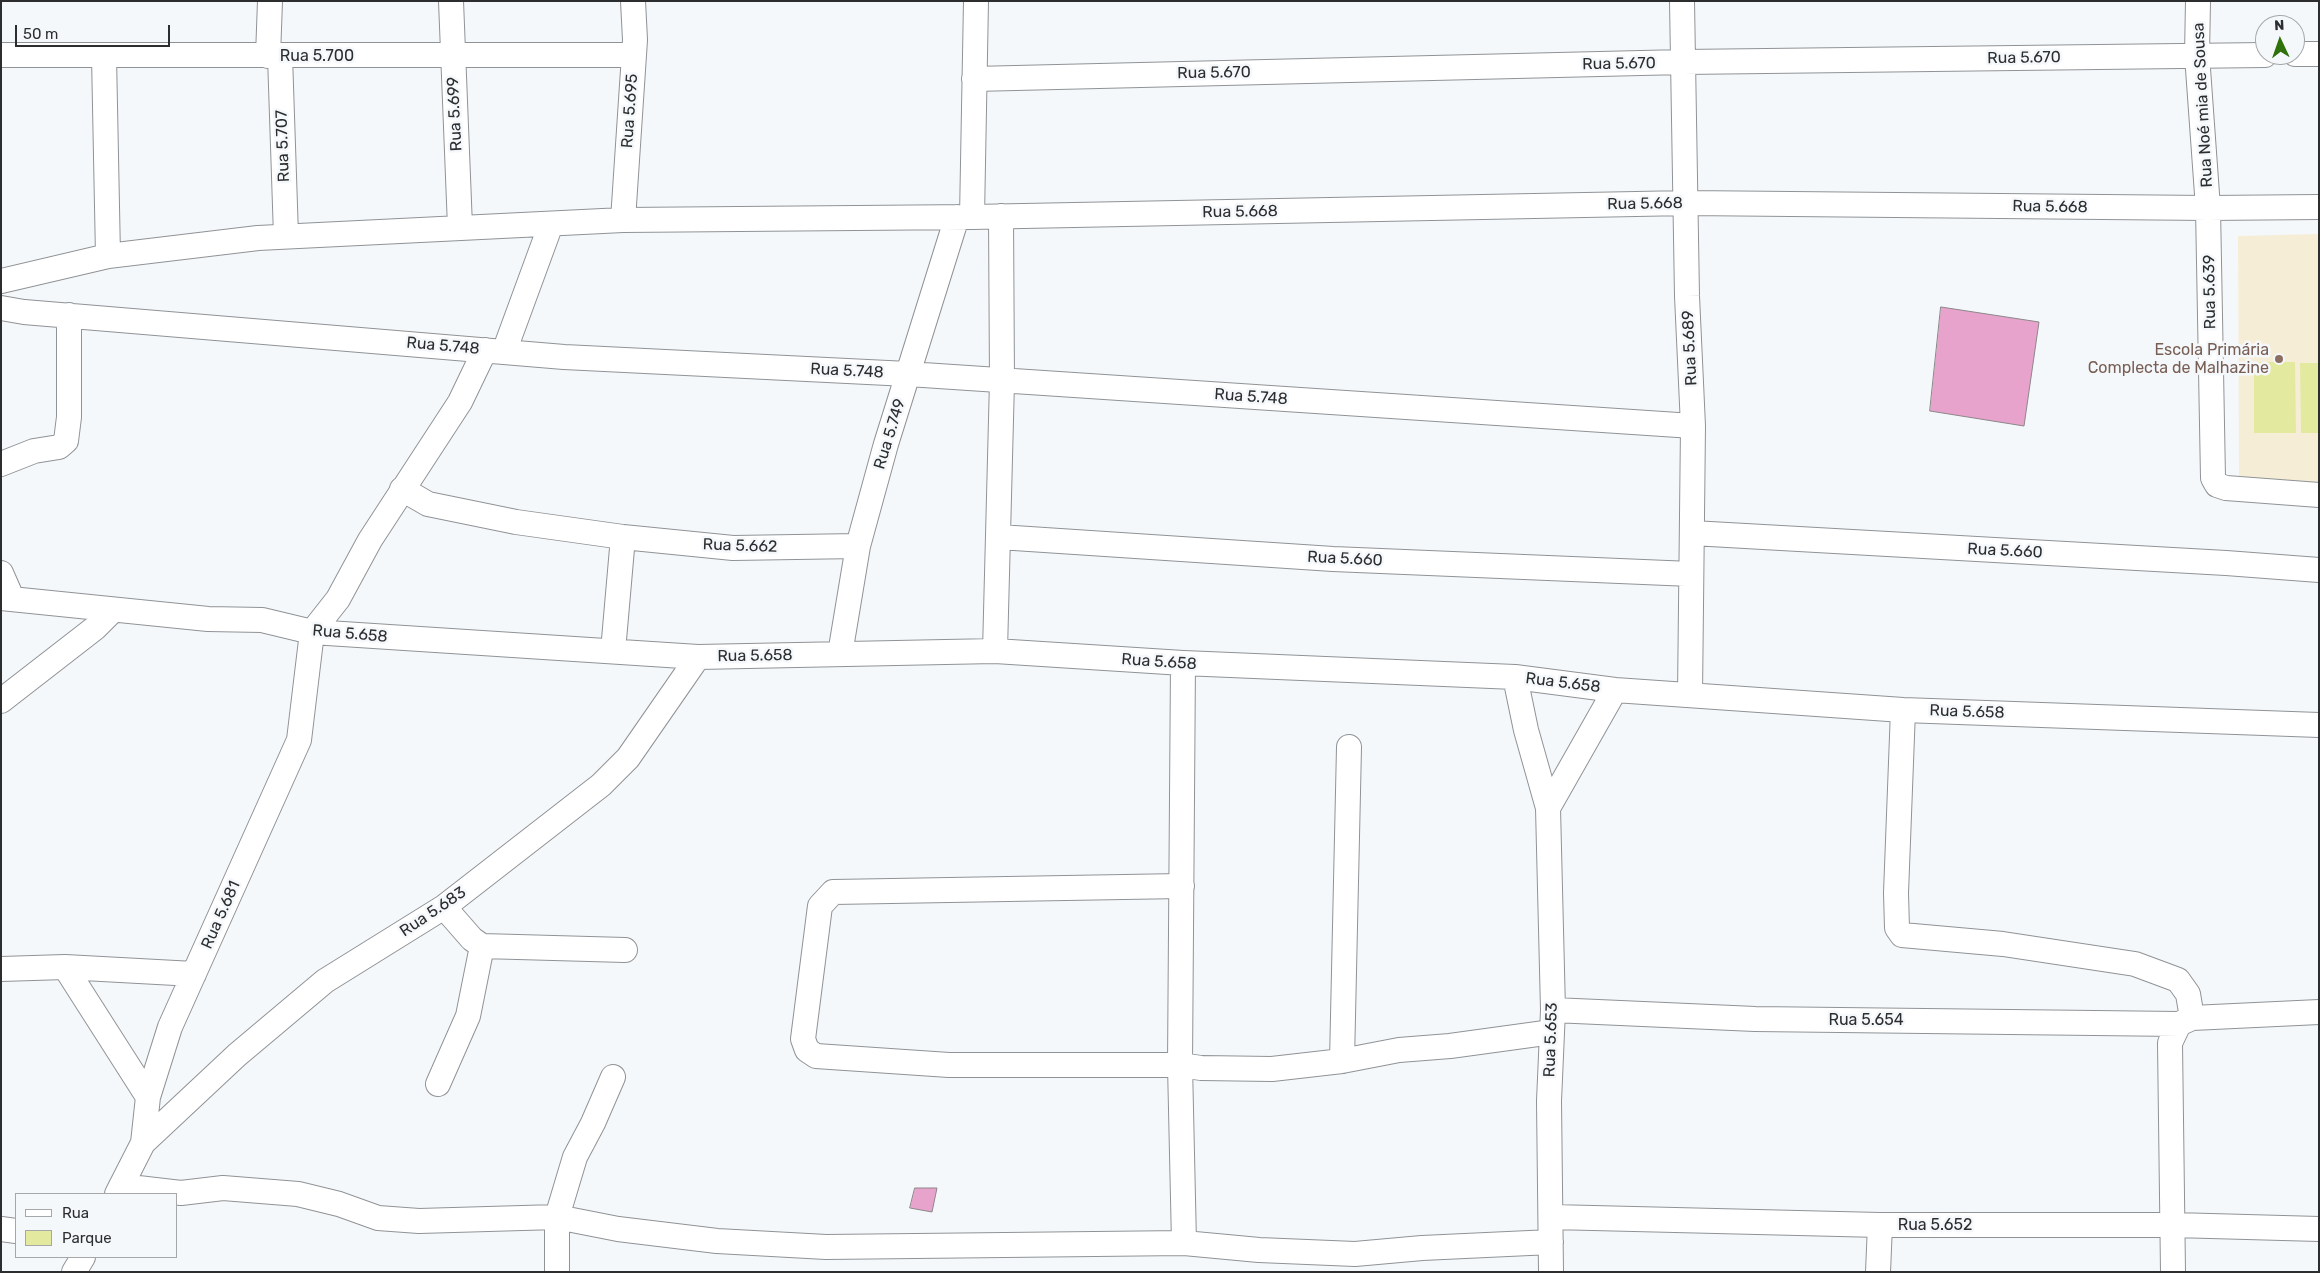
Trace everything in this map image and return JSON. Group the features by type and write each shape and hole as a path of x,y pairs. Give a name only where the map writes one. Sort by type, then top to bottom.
{"street":[{"name":"Rua 5.707","path":"270,1 286,236"},
{"name":"Rua 5.699","path":"451,1 460,227"},
{"name":"Rua 5.695","path":"623,220 634,55 633,1"},
{"name":"Rua 5.749","path":"840,654 858,546 908,374 965,217 974,79 976,1"},
{"name":"Rua 5.689","path":"1682,1 1687,204 1687,296 1693,426 1690,695"},
{"name":"Rua Noé mia de Sousa","path":"2198,1 2197,55 2208,208"},
{"path":"2305,54 2319,54"},
{"name":"Rua 5.700","path":"1,55 634,55"},
{"name":"Rua 5.670","path":"974,79 1683,62 2255,55"},
{"path":"104,56 108,256"},
{"name":"Rua 5.668","path":"965,217 1687,204 2208,208 2319,207"},
{"name":"Rua 5.639","path":"2208,208 2213,478 2217,485 2226,488 2319,495"},
{"path":"995,651 1002,381 1001,216"},
{"path":"1,281 108,256 286,236 623,220 965,217"},
{"path":"312,632 338,599 370,540 402,489 494,351 551,224"},
{"name":"Rua 5.748","path":"1,308 564,357 908,374 1693,426"},
{"path":"1,464 34,451 59,447 66,441 69,417 69,315"},
{"name":"Rua 5.662","path":"402,489 428,504 516,522 623,538 733,548 858,546"},
{"name":"Rua 5.660","path":"1692,533 2216,562 2319,570"},
{"name":"Rua 5.660","path":"999,537 1333,559 1691,574"},
{"path":"613,652 623,538"},
{"path":"1,573 6,598"},
{"name":"Rua 5.658","path":"6,598 112,610 208,618 262,620 312,632 698,657 995,651 1183,664 1515,677 1615,690 1904,710 2319,725"},
{"path":"1,700 96,628 112,610"},
{"name":"Rua 5.681","path":"119,1190 143,1143 148,1097 170,1027 299,740 312,632"},
{"name":"Rua 5.683","path":"143,1143 237,1055 325,982 444,907 571,810 628,758 698,657"},
{"path":"1183,664 1180,1065 1184,1244"},
{"name":"Rua 5.653","path":"1515,677 1526,730 1548,808 1553,1021 1550,1101 1551,1272"},
{"path":"1548,808 1615,690"},
{"path":"1904,710 1896,893 1897,928 1902,935 2003,944 2135,964 2178,980 2188,994 2180,1028 2170,1187 2174,1225 2173,1272"},
{"path":"1342,1061 1349,747"},
{"name":"Rua 5.654","path":"1182,886 833,892 820,906 803,1039 807,1050 816,1056 949,1065 1180,1065 1272,1069 1342,1061 1399,1050 1450,1046 1553,1021 1755,1019 2180,1028 2319,1012"},
{"path":"444,907 472,940 482,946 625,950"},
{"path":"438,1084 468,1016 482,946"},
{"path":"1,969 65,967 194,974"},
{"path":"65,967 148,1097"},
{"path":"557,1272 557,1217 575,1157 593,1123 613,1077"},
{"path":"119,1190 181,1193 223,1188 298,1194 339,1204 378,1218 419,1222 557,1217 618,1228 717,1241 826,1247 1184,1244 1259,1250 1355,1254 1422,1248 1551,1242"},
{"name":"Rua 5.652","path":"1552,1217 1880,1225 2174,1225 2319,1229"},
{"path":"1878,1272 1880,1225"},
{"path":"1,1229 15,1231"},
{"path":"74,1272 82,1258"}],"shaded area":[{"name":"Escola Primária Complecta de Malhazine","path":"2319,234 2319,489 2239,483 2238,236"}],"green space":[{"path":"2254,362 2295,362 2296,433 2254,433"},
{"path":"2300,363 2319,363 2319,433 2301,433"}],"building":[{"path":"1941,307 2039,322 2024,426 1930,411"},
{"path":"915,1188 937,1188 932,1212 910,1208"}],"place":[{"name":"Escola Primária Complecta de Malhazine","path":"2279,359"}]}
